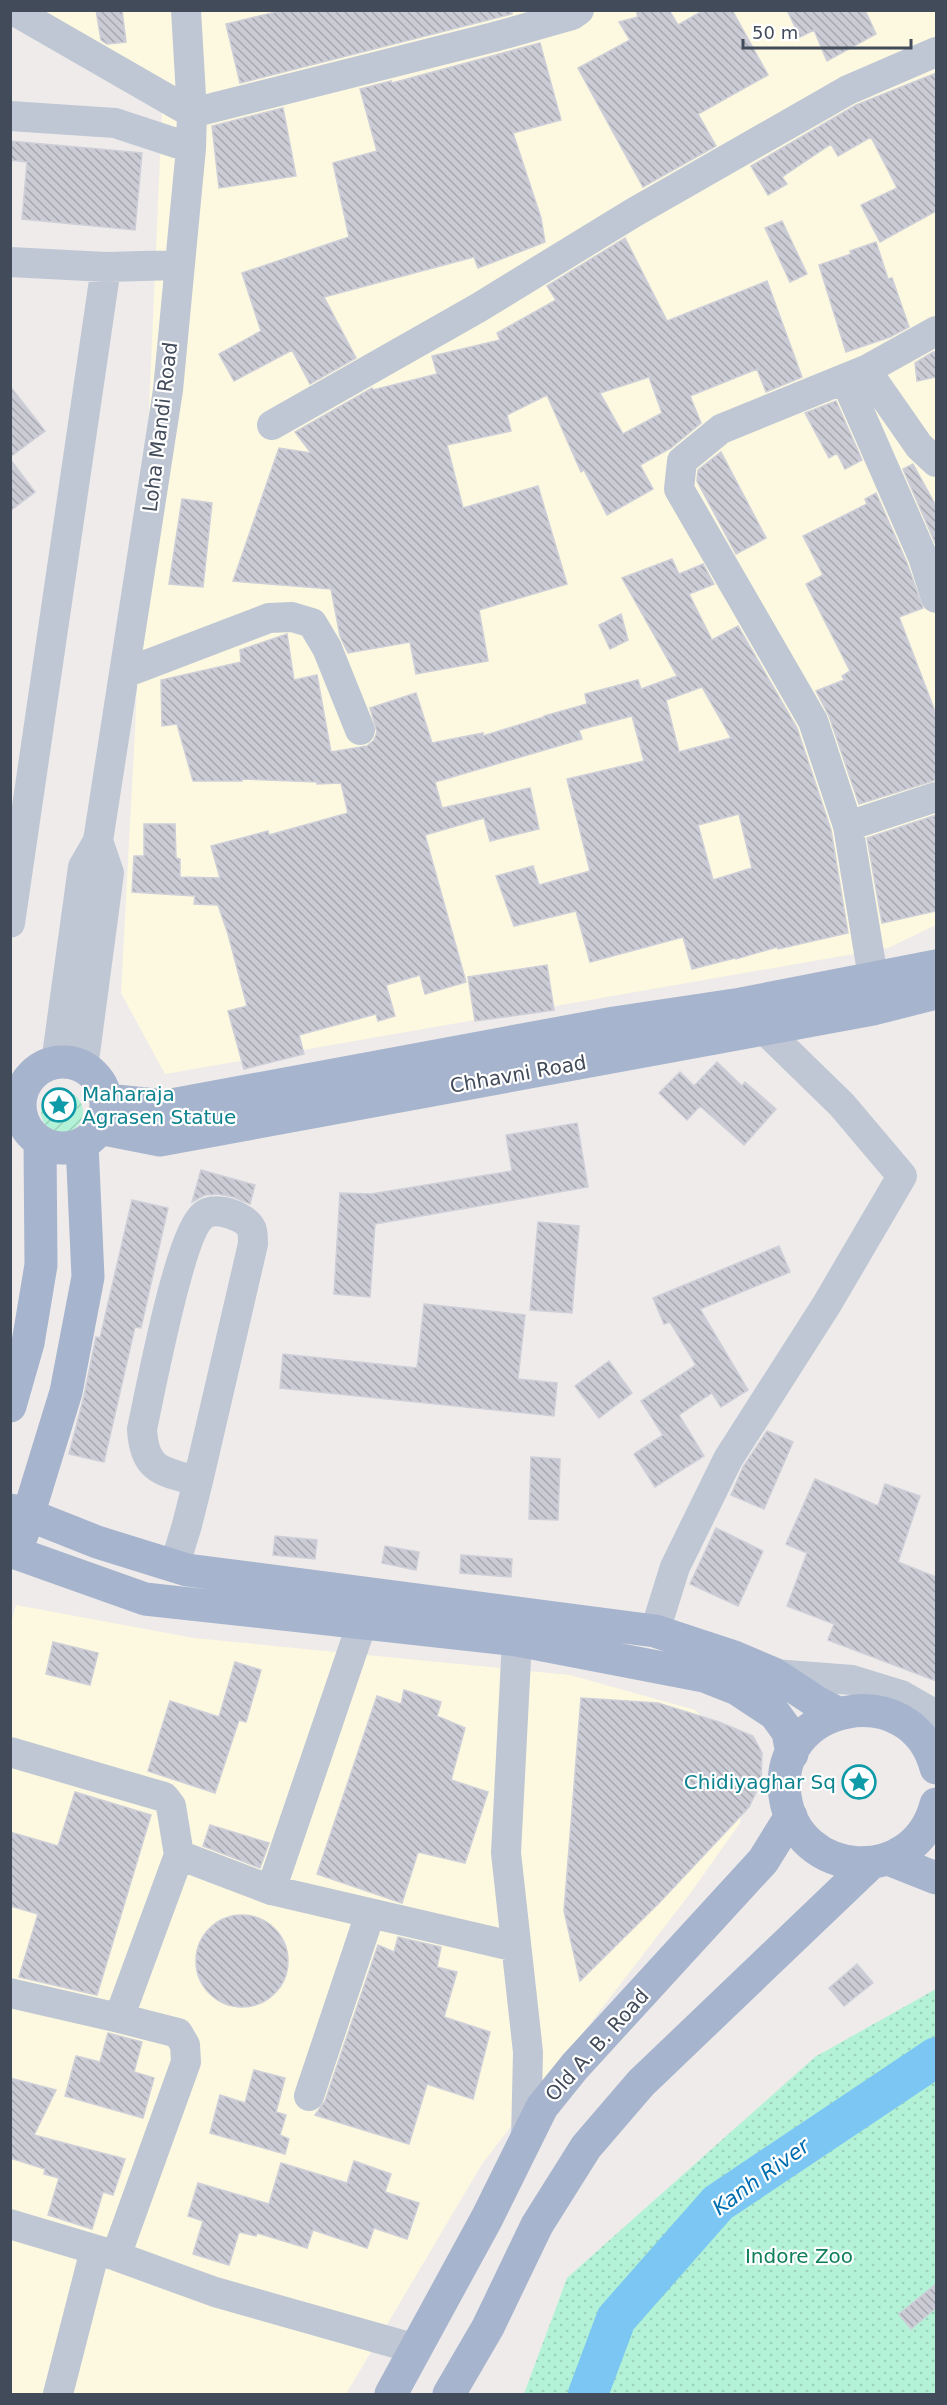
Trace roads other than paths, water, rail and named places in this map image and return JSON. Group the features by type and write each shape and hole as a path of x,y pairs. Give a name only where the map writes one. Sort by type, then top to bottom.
{"main road":[{"name":"Chhavni Road","path":"96,1124 160,1140 764,1029 873,993 936,966"},
{"name":"Chhavni Road","path":"96,1124 166,1106 614,1023 741,1004 873,993 936,993"},
{"path":"13,1388 28,1343 41,1265 18,1082 36,1071 69,1065 89,1071 102,1086 96,1124 88,1277 66,1392 20,1513 12,1555 145,1599 517,1640 704,1676 736,1689 775,1714 788,1732 792,1754"},
{"path":"24,1125 61,1148 96,1124"},
{"path":"20,1513 174,1568 655,1631 734,1657 774,1674 818,1703 838,1713"},
{"path":"934,1756 911,1727 889,1714 864,1709 838,1713 819,1722 803,1736 792,1754 786,1774 785,1795 791,1816 801,1833 816,1848 834,1858 854,1863 880,1861 906,1850 922,1836 933,1817 936,1804"},
{"name":"Old A. B. Road","path":"391,2394 487,2217 542,2107 575,2066 763,1861 791,1816"},
{"path":"880,1861 936,1878"},
{"path":"449,2394 488,2327 537,2225 586,2147 641,2083 880,1861"}],"street":[{"path":"13,10 192,113 494,38 572,15 579,10"},
{"name":"Loha Mandi Road","path":"69,1065 83,867 98,841 168,390 178,265 191,148 192,113 186,10"},
{"path":"272,425 478,308 633,213 848,90 936,52"},
{"path":"10,116 115,123 191,148"},
{"path":"10,262 106,267 178,265"},
{"path":"10,923 106,267"},
{"path":"873,993 848,826 813,722 679,489 682,461 721,429 856,375 936,331"},
{"path":"856,375 936,462"},
{"path":"856,375 936,598"},
{"path":"125,673 270,618 292,617 312,623 327,648 360,730"},
{"path":"848,826 936,797"},
{"path":"655,1631 675,1567 728,1459 827,1304 902,1176 842,1105 764,1029"},
{"path":"174,1568 198,1481 253,1244 253,1231 250,1224 218,1211 206,1212 195,1224 180,1264 142,1429 142,1440 152,1462 160,1471 198,1481"},
{"path":"271,1890 362,1623"},
{"path":"517,1640 506,1853 528,2052 526,2139"},
{"path":"774,1674 852,1680 902,1695 936,1715"},
{"path":"10,1752 164,1797 171,1806 179,1856 119,2018"},
{"path":"179,1856 271,1890 516,1947"},
{"path":"309,2096 370,1914"},
{"path":"10,1993 178,2032 184,2045 186,2062 106,2253 58,2394"},
{"path":"10,2224 106,2253 215,2292 416,2349"}],"waterway":[{"name":"Kanh River","path":"588,2394 616,2319 718,2203 936,2057"}],"place":[{"name":"Maharaja Agrasen Statue","path":"59,1105"},
{"name":"Chidiyaghar Sq","path":"859,1782"}],"park label":[{"name":"Indore Zoo","path":"799,2256"}]}
